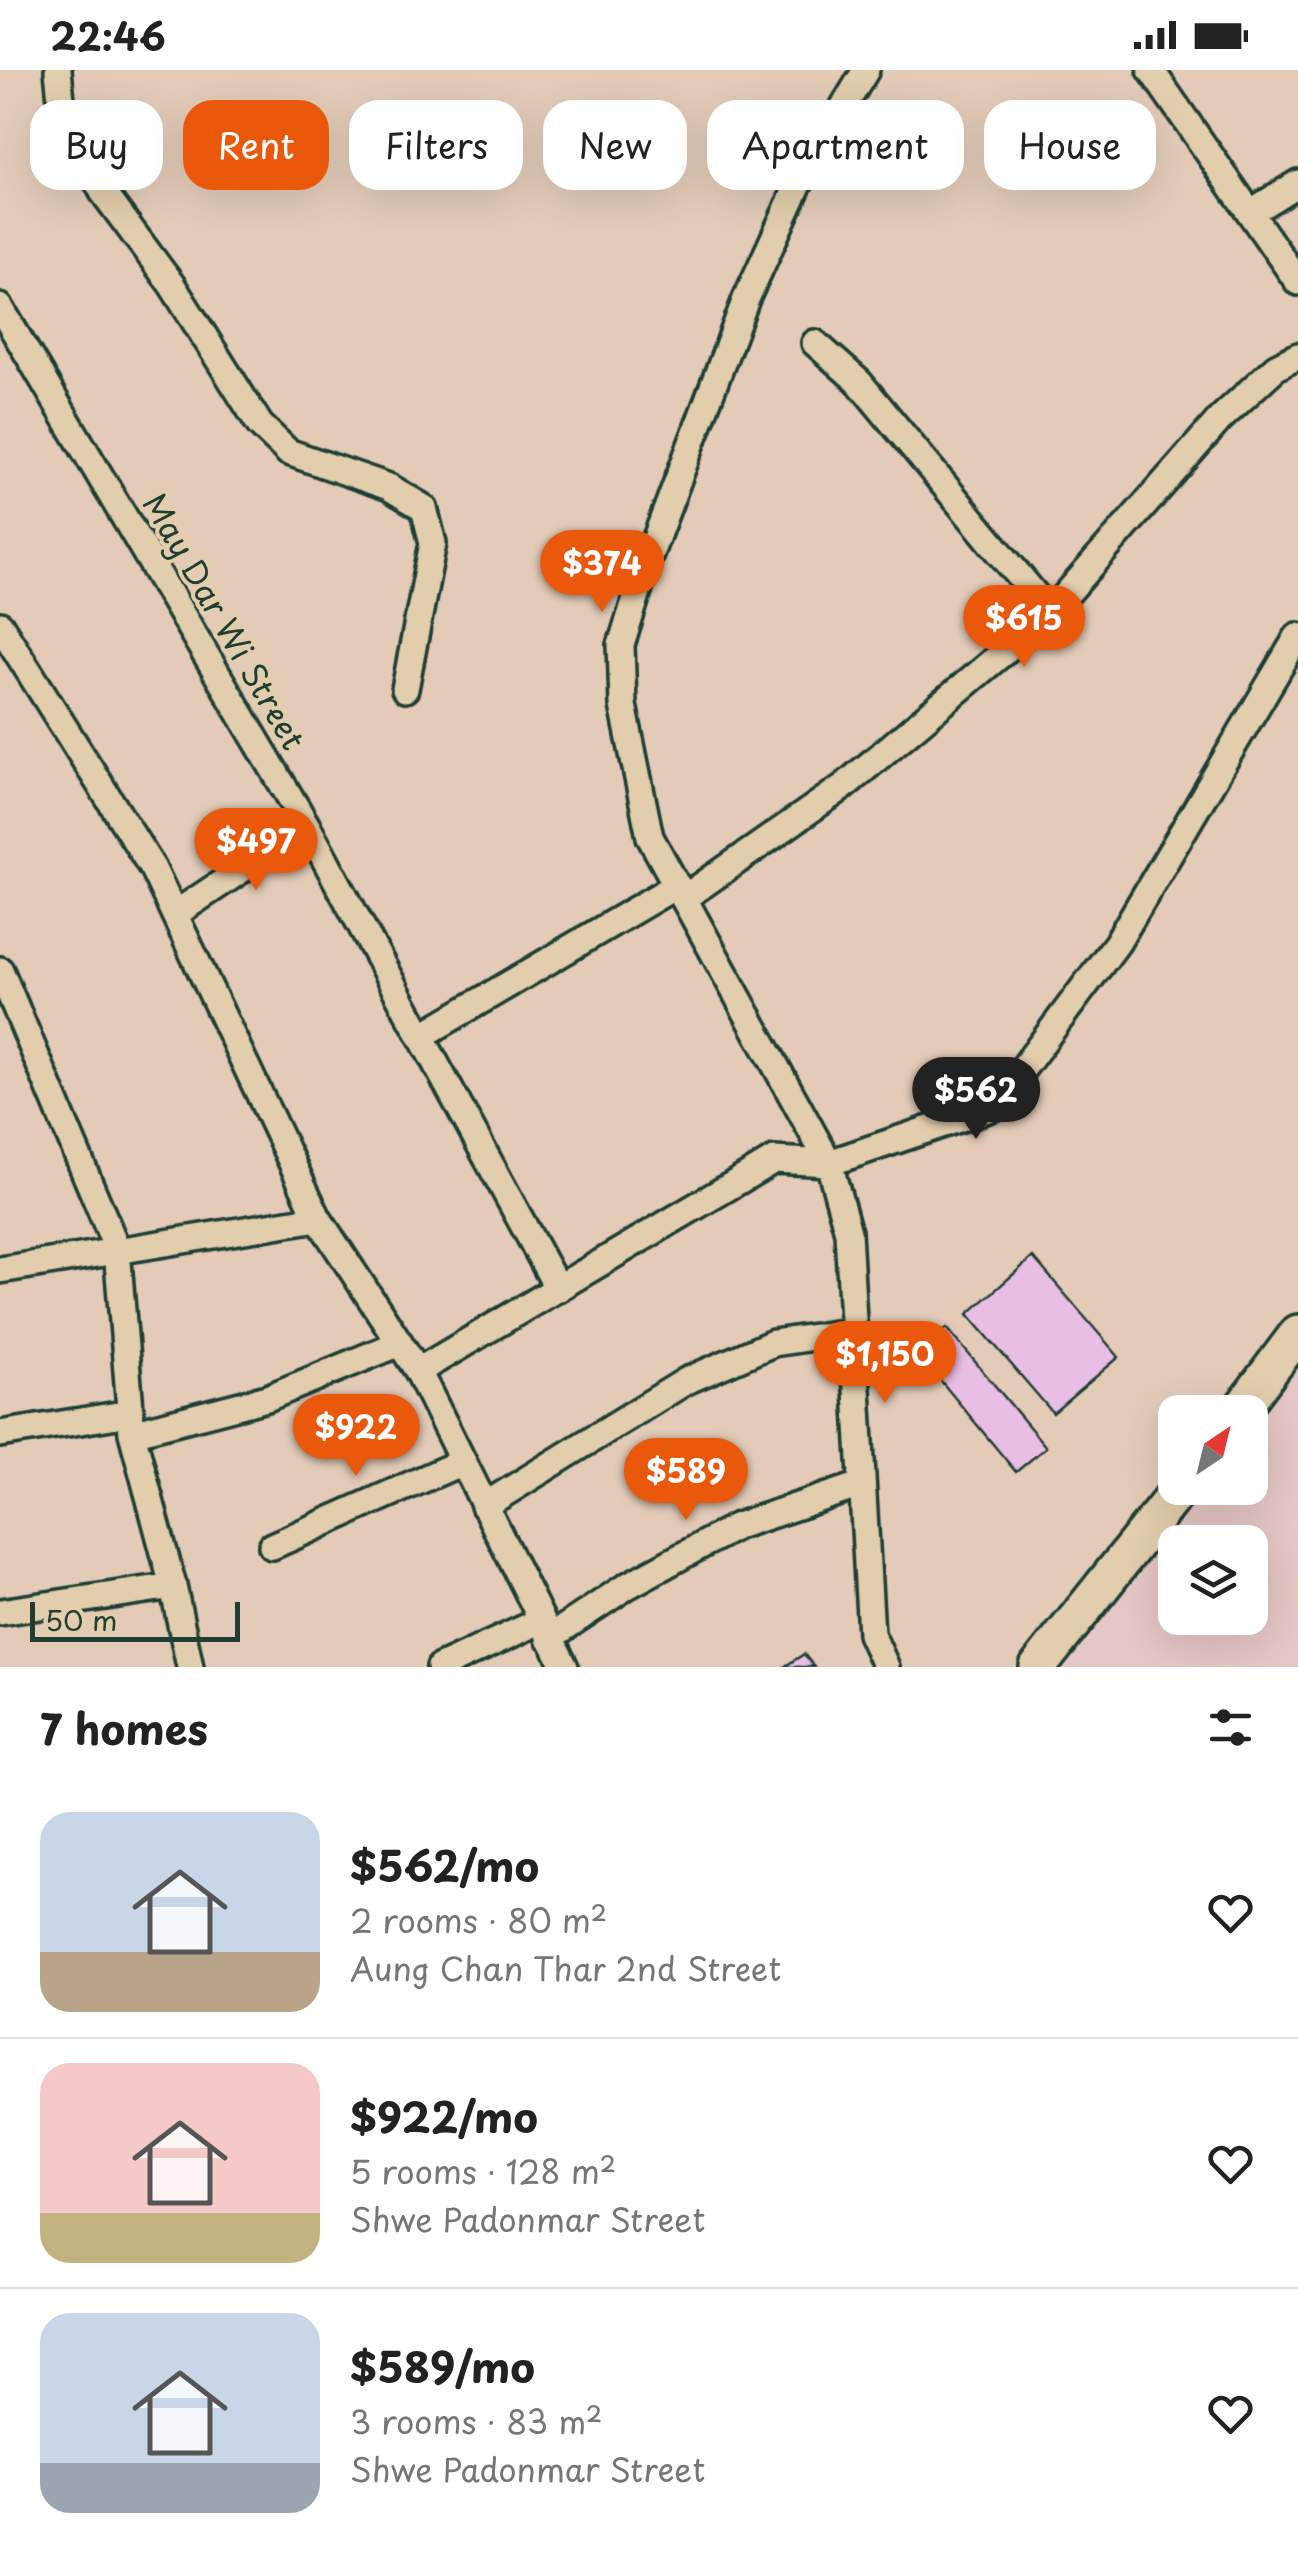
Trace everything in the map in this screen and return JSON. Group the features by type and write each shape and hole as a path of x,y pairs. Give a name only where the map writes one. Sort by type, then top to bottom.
{"main road":[{"path":"1252,1395 1298,1334"},
{"path":"1038,1667 1167,1505"}],"street":[{"path":"58,70 63,118 103,192 172,285 260,425 288,452 389,487 424,508 433,543 405,689"},
{"path":"866,70 806,168 746,299 650,554 621,646 623,705 650,838 830,1163 848,1232 870,1634 886,1667"},
{"path":"1151,70 1298,282"},
{"path":"1252,212 1298,183"},
{"name":"May Dar Wi Street","path":"0,308 308,826 558,1289"},
{"path":"814,343 860,382 1050,613"},
{"path":"421,1036 680,891 843,786 1050,613 1220,419 1276,367 1298,356"},
{"path":"0,625 152,870 318,1218 418,1371 565,1667"},
{"path":"418,1371 774,1160 830,1163 994,1107 1117,944 1298,636"},
{"path":"175,914 308,826"},
{"path":"0,970 117,1249 131,1423 190,1667"},
{"path":"0,1270 318,1218"},
{"path":"484,1506 686,1381 773,1343 855,1332"},
{"path":"0,1434 131,1423 267,1398 400,1344"},
{"path":"272,1546 462,1462"},
{"path":"440,1667 544,1630 737,1526 860,1486"},
{"path":"0,1612 173,1586"}],"shaded area":[{"path":"1298,1364 1298,1667 1063,1667 1158,1545 1158,1635 1268,1635 1268,1525 1173,1525 1189,1505 1268,1505 1268,1403"}],"building":[{"path":"1033,1257 1119,1357 1053,1413 968,1314"},
{"path":"947,1328 1046,1447 1016,1472 917,1352"},
{"path":"804,1654 814,1667 784,1667"}]}
